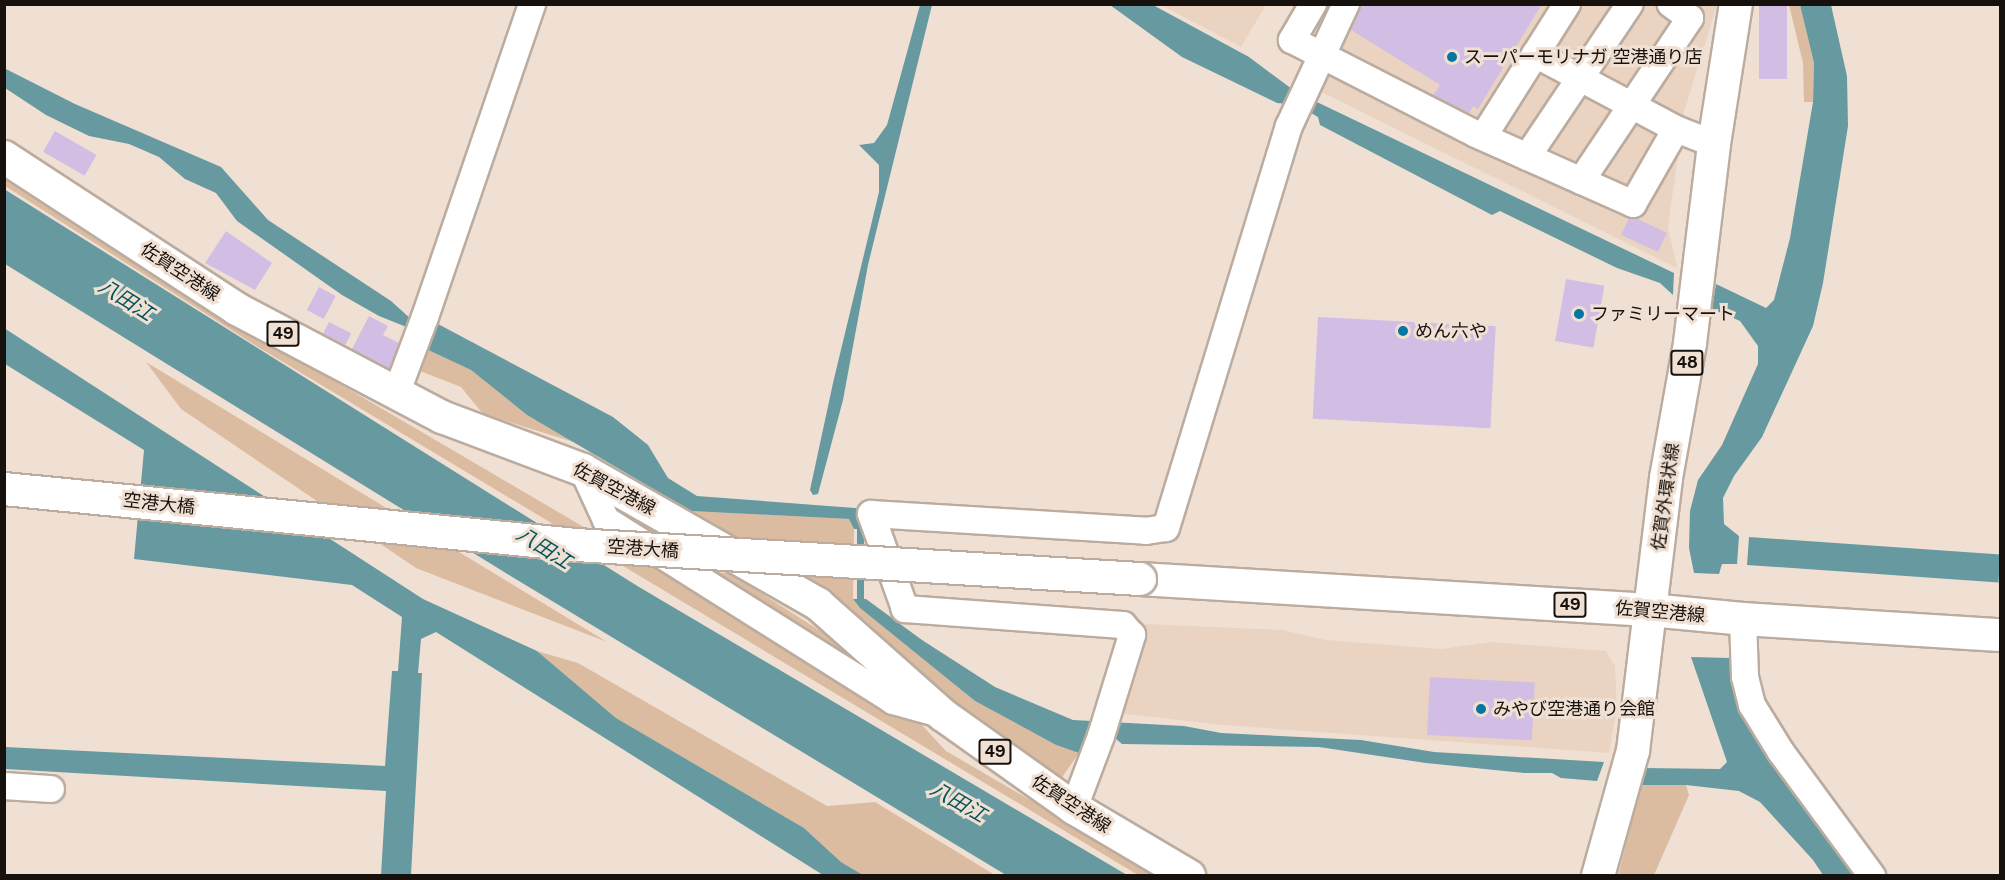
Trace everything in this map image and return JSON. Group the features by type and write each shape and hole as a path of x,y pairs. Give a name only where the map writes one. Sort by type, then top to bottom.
{"main road":[{"name":"48","path":"1717,130 1736,4"},
{"name":"佐賀外環状線","path":"1598,876 1633,751 1666,478 1690,343 1717,130"},
{"name":"佐賀空港線","path":"4,157 237,309 442,417 583,470 818,604 943,715 1074,808 1189,876"},
{"name":"空港大橋","path":"4,489 576,544 1140,579"},
{"name":"佐賀空港線","path":"1140,579 1650,610 1743,619 2001,635"}],"street":[{"path":"396,394 425,317 532,4"},
{"path":"1313,4 1292,40 1483,136 1633,204 1677,129"},
{"path":"1074,808 1104,727 1132,635 1123,625 905,609 871,514 1146,531 1166,528 1300,99 1346,4"},
{"path":"1483,136 1567,4"},
{"path":"1527,157 1630,4"},
{"path":"1581,181 1690,18 1671,4"},
{"path":"1535,54 1677,129 1717,130"},
{"path":"583,470 606,520 893,701 943,715"},
{"path":"1743,619 1745,677 1752,705 1781,752 1872,876"},
{"path":"4,786 51,789"}],"shaded area":[{"path":"1161,5 1266,5 1241,47"},
{"path":"1355,5 1717,5 1684,112 1668,227 1677,268 1313,88"},
{"path":"1789,5 1800,5 1814,63 1813,102 1804,102 1803,63"},
{"path":"4,172 263,339 640,560 731,574 855,653 946,751 1159,875 1138,875 258,347 5,186"},
{"path":"426,349 471,370 527,415 580,444 483,414 461,387 420,371"},
{"path":"146,362 607,642 416,568 181,409"},
{"path":"691,511 849,519 854,529 853,599 860,608 975,701 1056,745 1079,753 1060,780 967,721 848,608"},
{"path":"1146,624 1282,630 1326,640 1441,649 1492,642 1606,651 1615,666 1617,708 1609,753 1222,725 1117,713"},
{"path":"537,651 578,663 827,806 875,802 995,875 863,875 841,862 804,828 616,718"},
{"path":"1641,785 1686,785 1689,795 1654,875 1618,876"}],"water":[{"path":"920,5 932,5 868,265 843,400 818,494 813,495 810,490 833,383 879,192 879,165 859,145 874,143 887,125"},
{"path":"1110,5 1153,5 1249,57 1296,92 1674,273 1673,295 1660,283 1617,268 1500,211 1492,215 1320,125 1318,117 1297,105 1277,103 1182,57"},
{"path":"1800,5 1831,5 1847,76 1848,126 1823,283 1813,326 1762,437 1734,476 1723,498 1724,524 1739,536 1737,564 1722,564 1719,574 1694,573 1689,548 1690,511 1698,480 1722,445 1758,364 1758,346 1740,321 1712,309 1716,284 1766,308 1774,300 1790,238 1813,102 1814,63"},
{"path":"4,68 75,104 221,167 268,220 391,301 412,320 430,328 438,324 613,417 648,445 668,478 697,496 868,509 866,529 854,529 849,519 691,511 527,415 471,370 426,349 414,330 379,316 342,295 237,221 216,193 185,179 159,157 129,144 89,136 46,115 5,88"},
{"name":"八田江","path":"4,189 639,587 1127,875 1006,875 509,575 5,264"},
{"path":"4,328 423,599 537,651 616,718 804,828 841,862 863,875 823,875 436,632 421,639 418,673 422,673 411,875 381,875 386,791 5,769 5,747 385,766 392,671 398,671 402,617 352,585 134,559 144,450 5,364"},
{"path":"1749,537 2000,555 1998,583 1747,565"},
{"path":"853,599 866,599 922,640 995,687 1073,720 1184,726 1221,733 1361,740 1434,752 1604,762 1597,781 1561,778 1552,773 1524,773 1426,763 1319,747 1122,744 1109,733 1079,753 1056,745 975,701 860,608"},
{"path":"1691,657 1730,658 1735,691 1758,738 1860,875 1823,875 1813,860 1760,802 1739,791 1686,785 1641,785 1644,768 1720,769 1727,762"}],"building":[{"name":"スーパーモリナガ 空港通り店","path":"1363,4 1542,4 1478,109 1473,106 1469,113 1433,95 1440,85 1351,30"},
{"path":"1759,4 1787,4 1787,79 1759,79"},
{"path":"55,131 97,155 85,176 43,152"},
{"path":"1629,218 1636,218 1667,233 1658,252 1621,235"},
{"path":"226,231 272,263 255,290 205,263"},
{"name":"ファミリーマート","path":"1566,279 1604,286 1593,348 1555,341"},
{"path":"319,287 336,296 324,319 307,310"},
{"path":"369,316 388,326 383,335 399,343 390,369 352,349"},
{"path":"1318,317 1496,326 1490,428 1313,419"},
{"path":"329,322 351,333 345,345 323,334"},
{"name":"みやび空港通り会館","path":"1430,677 1535,682 1532,740 1427,735"}],"waterway":[{"path":"860,529 860,553"},
{"path":"860,571 860,598"}],"place":[{"name":"スーパーモリナガ 空港通り店","path":"1452,57"},
{"name":"ファミリーマート","path":"1579,314"},
{"name":"めん六や","path":"1403,331"},
{"name":"みやび空港通り会館","path":"1481,709"}]}
